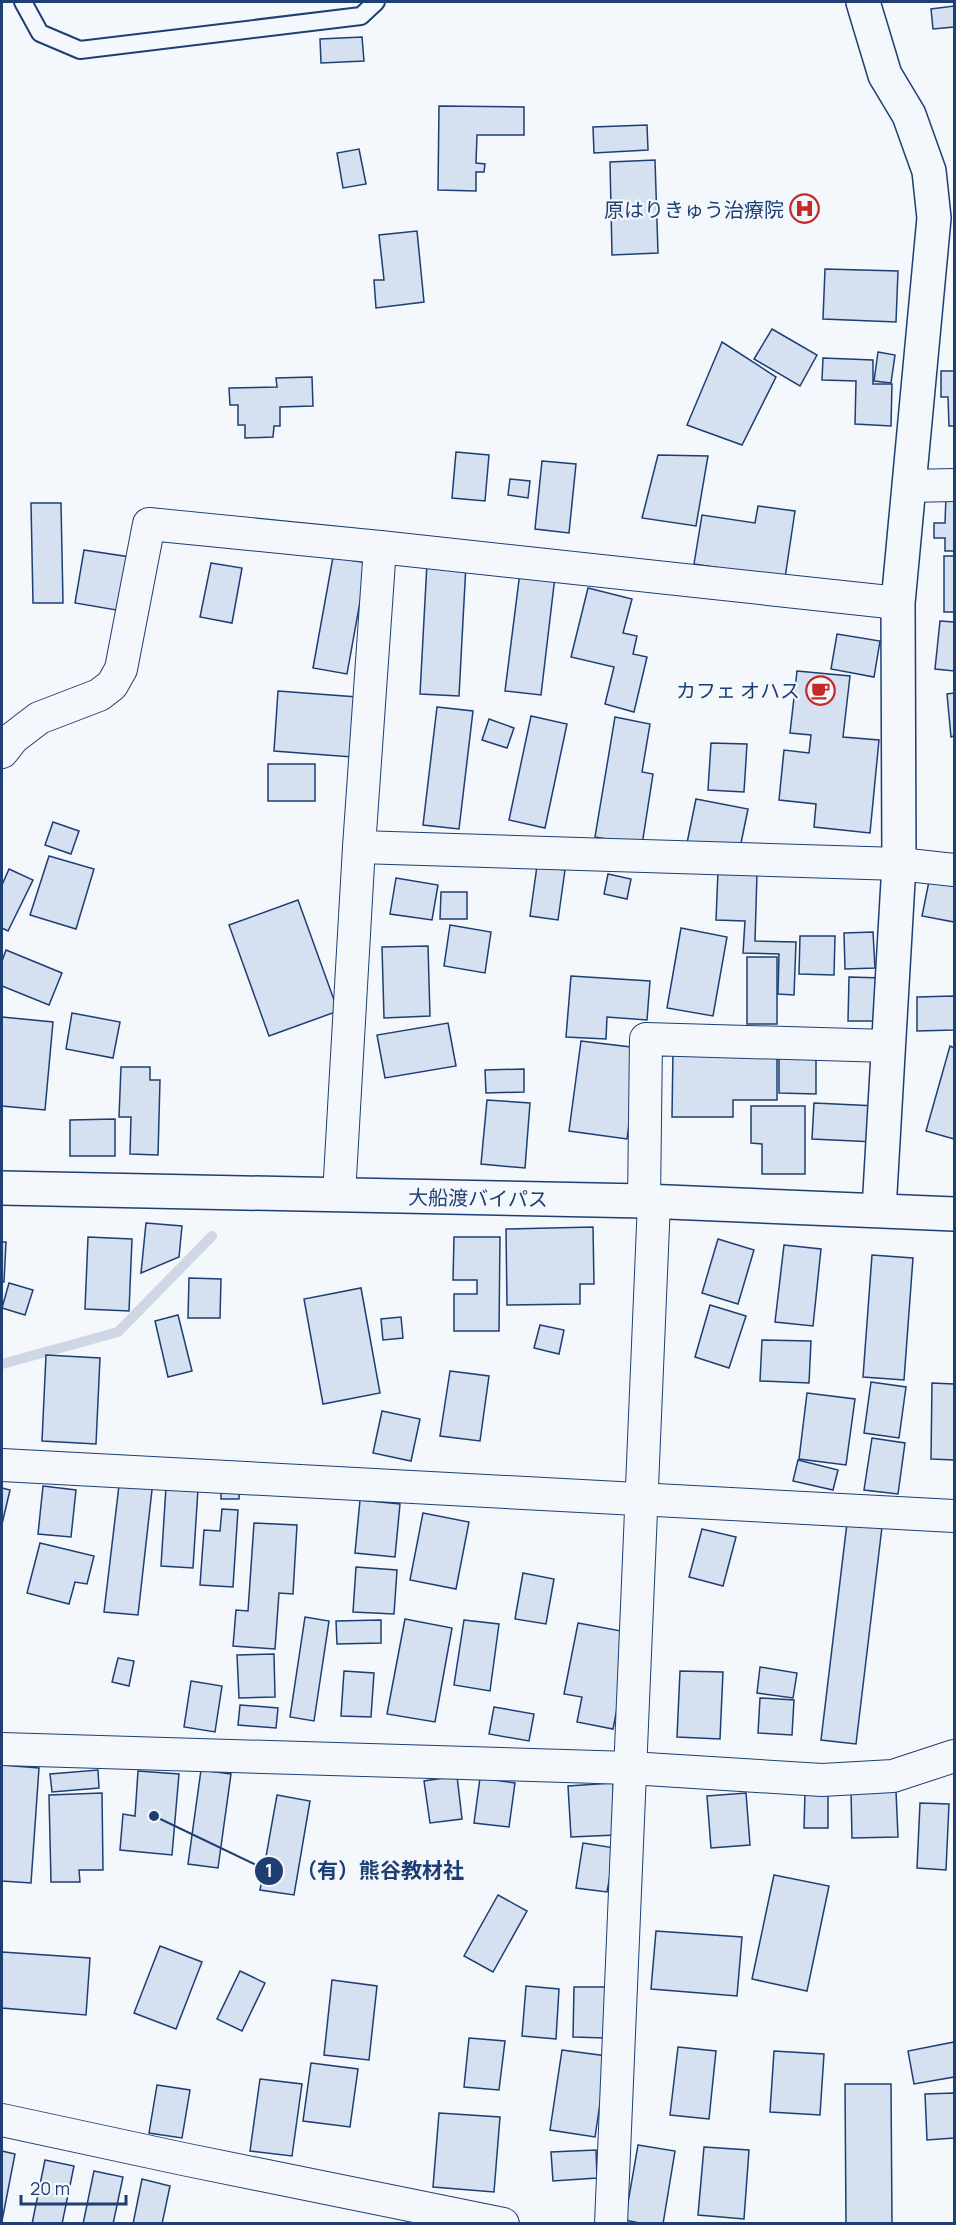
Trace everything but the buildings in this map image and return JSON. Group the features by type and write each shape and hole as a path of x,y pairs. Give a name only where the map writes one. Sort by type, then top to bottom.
{"main road":[{"path":"863,2 885,75 909,115 929,171 934,218 898,603 899,864 879,1210"},
{"name":"大船渡バイパス","path":"2,1188 649,1201 954,1214"}],"street":[{"path":"909,486 954,485"},
{"path":"2,752 13,738 39,718 99,695 112,685 121,669 149,524 380,546 898,603"},
{"path":"339,1195 359,847 380,546"},
{"path":"359,847 899,864 954,870"},
{"path":"610,2223 641,1500 649,1201 646,1039 888,1046"},
{"path":"2,1465 954,1516"},
{"path":"2,1749 630,1768 822,1780 893,1776 954,1756"},
{"path":"2,2120 503,2223"}],"lane":[{"path":"23,2 40,33 80,50 361,16 376,2"}],"waterway":[{"path":"2,1364 118,1332 212,1236"}],"place":[{"name":"原はりきゅう治療院","path":"805,209"},
{"name":"カフェ オハス","path":"821,690"},
{"name":"（有）熊谷教材社","path":"154,1816"}]}
